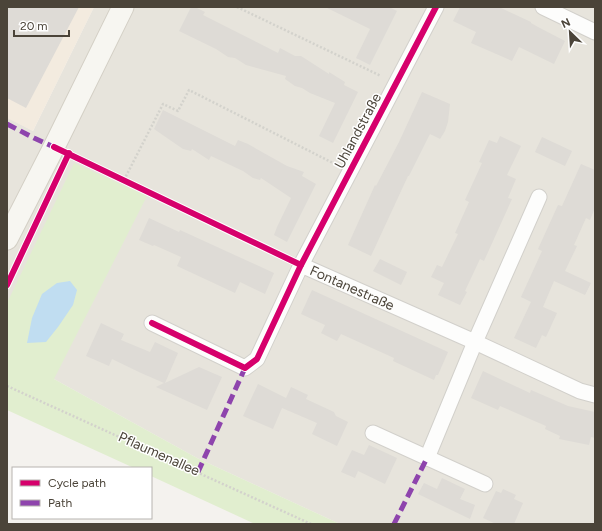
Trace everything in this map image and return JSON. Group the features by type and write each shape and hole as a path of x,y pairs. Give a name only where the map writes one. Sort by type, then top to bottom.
{"main road":[{"path":"7,239 123,7"}],"street":[{"name":"Uhlandstraße","path":"301,265 436,7"},
{"path":"543,7 595,32"},
{"path":"426,458 539,197"},
{"name":"Fontanestraße","path":"152,323 245,368 257,359 301,265 475,342 580,391 595,395"},
{"path":"373,434 485,484"}],"path":[{"path":"237,7 396,84"},
{"path":"124,180 163,104 178,111 189,90 350,172"},
{"path":"117,176 131,183"}],"shaded area":[{"path":"7,7 94,7 33,131 7,118"},
{"path":"94,7 595,7 595,524 340,524 197,458 54,379 7,360 7,117 33,131"}],"green space":[{"path":"74,163 147,196 54,379 197,458 340,524 255,524 152,476 152,467 132,467 7,410 7,303"}],"water":[{"path":"70,281 77,290 73,305 58,327 46,342 27,343 32,318 42,294 57,283"}],"building":[{"path":"7,7 79,7 26,108 7,98"},
{"path":"191,7 195,7 205,12 203,15 278,53 280,48 295,56 301,56 329,74 329,72 345,82 344,85 358,92 333,143 319,136 335,103 295,86 285,79 286,76 246,65 235,58 228,57 216,49 179,31"},
{"path":"325,7 389,7 397,11 370,65 356,58 370,29"},
{"path":"460,7 499,7 531,22 565,41 554,64 519,47 512,61 471,43 476,32 453,21"},
{"path":"422,92 450,104 448,122 440,139 430,134 408,176 371,256 348,245 375,185 376,186 399,142"},
{"path":"163,110 235,146 238,140 248,144 287,166 304,172 302,176 316,184 287,242 274,235 291,198 261,178 260,180 253,178 243,171 211,156 209,160 192,149 191,151 183,149 154,129"},
{"path":"500,136 521,146 507,175 516,179 508,198 512,199 484,261 480,259 465,291 467,292 460,305 438,295 444,283 431,277 437,265 442,267 458,234 455,233 469,202 465,200 482,163 479,162 489,140 497,143"},
{"path":"542,137 572,151 565,166 535,152"},
{"path":"581,164 595,170 595,208 590,220 586,218 574,245 577,246 565,271 591,283 585,295 554,281 543,307 557,313 546,337 542,335 536,348 514,338 531,302 521,297 542,251 538,249 558,205 562,206"},
{"path":"149,218 179,232 180,230 274,273 265,294 240,282 235,293 177,266 181,257 139,240"},
{"path":"380,259 407,272 401,285 373,271"},
{"path":"312,290 448,352 438,375 436,375 434,380 393,361 394,358 341,334 337,341 321,333 325,325 301,314"},
{"path":"101,323 124,334 121,340 150,352 155,342 178,353 165,383 199,367 222,377 207,410 156,387 164,383 112,359 109,366 86,356"},
{"path":"483,371 530,393 531,390 568,406 595,412 595,438 591,437 589,445 559,439 560,436 545,429 546,426 500,406 498,410 471,398"},
{"path":"258,384 286,398 291,387 308,395 306,399 334,412 336,416 348,422 337,446 312,434 317,423 282,408 273,429 243,416"},
{"path":"369,445 397,458 385,484 358,471 355,478 341,472 352,450 364,455"},
{"path":"442,478 465,489 460,499 475,505 470,519 418,494 424,483 437,489"},
{"path":"503,489 516,495 514,499 523,503 514,524 496,524 483,518 496,491 501,493"}],"marked path":[{"path":"7,124 54,147"},
{"path":"198,472 245,368"},
{"path":"394,524 427,458"}],"cycle path":[{"path":"152,323 245,368 257,359 301,265 436,7"},
{"path":"54,147 301,265"},
{"path":"7,285 69,153"}]}
